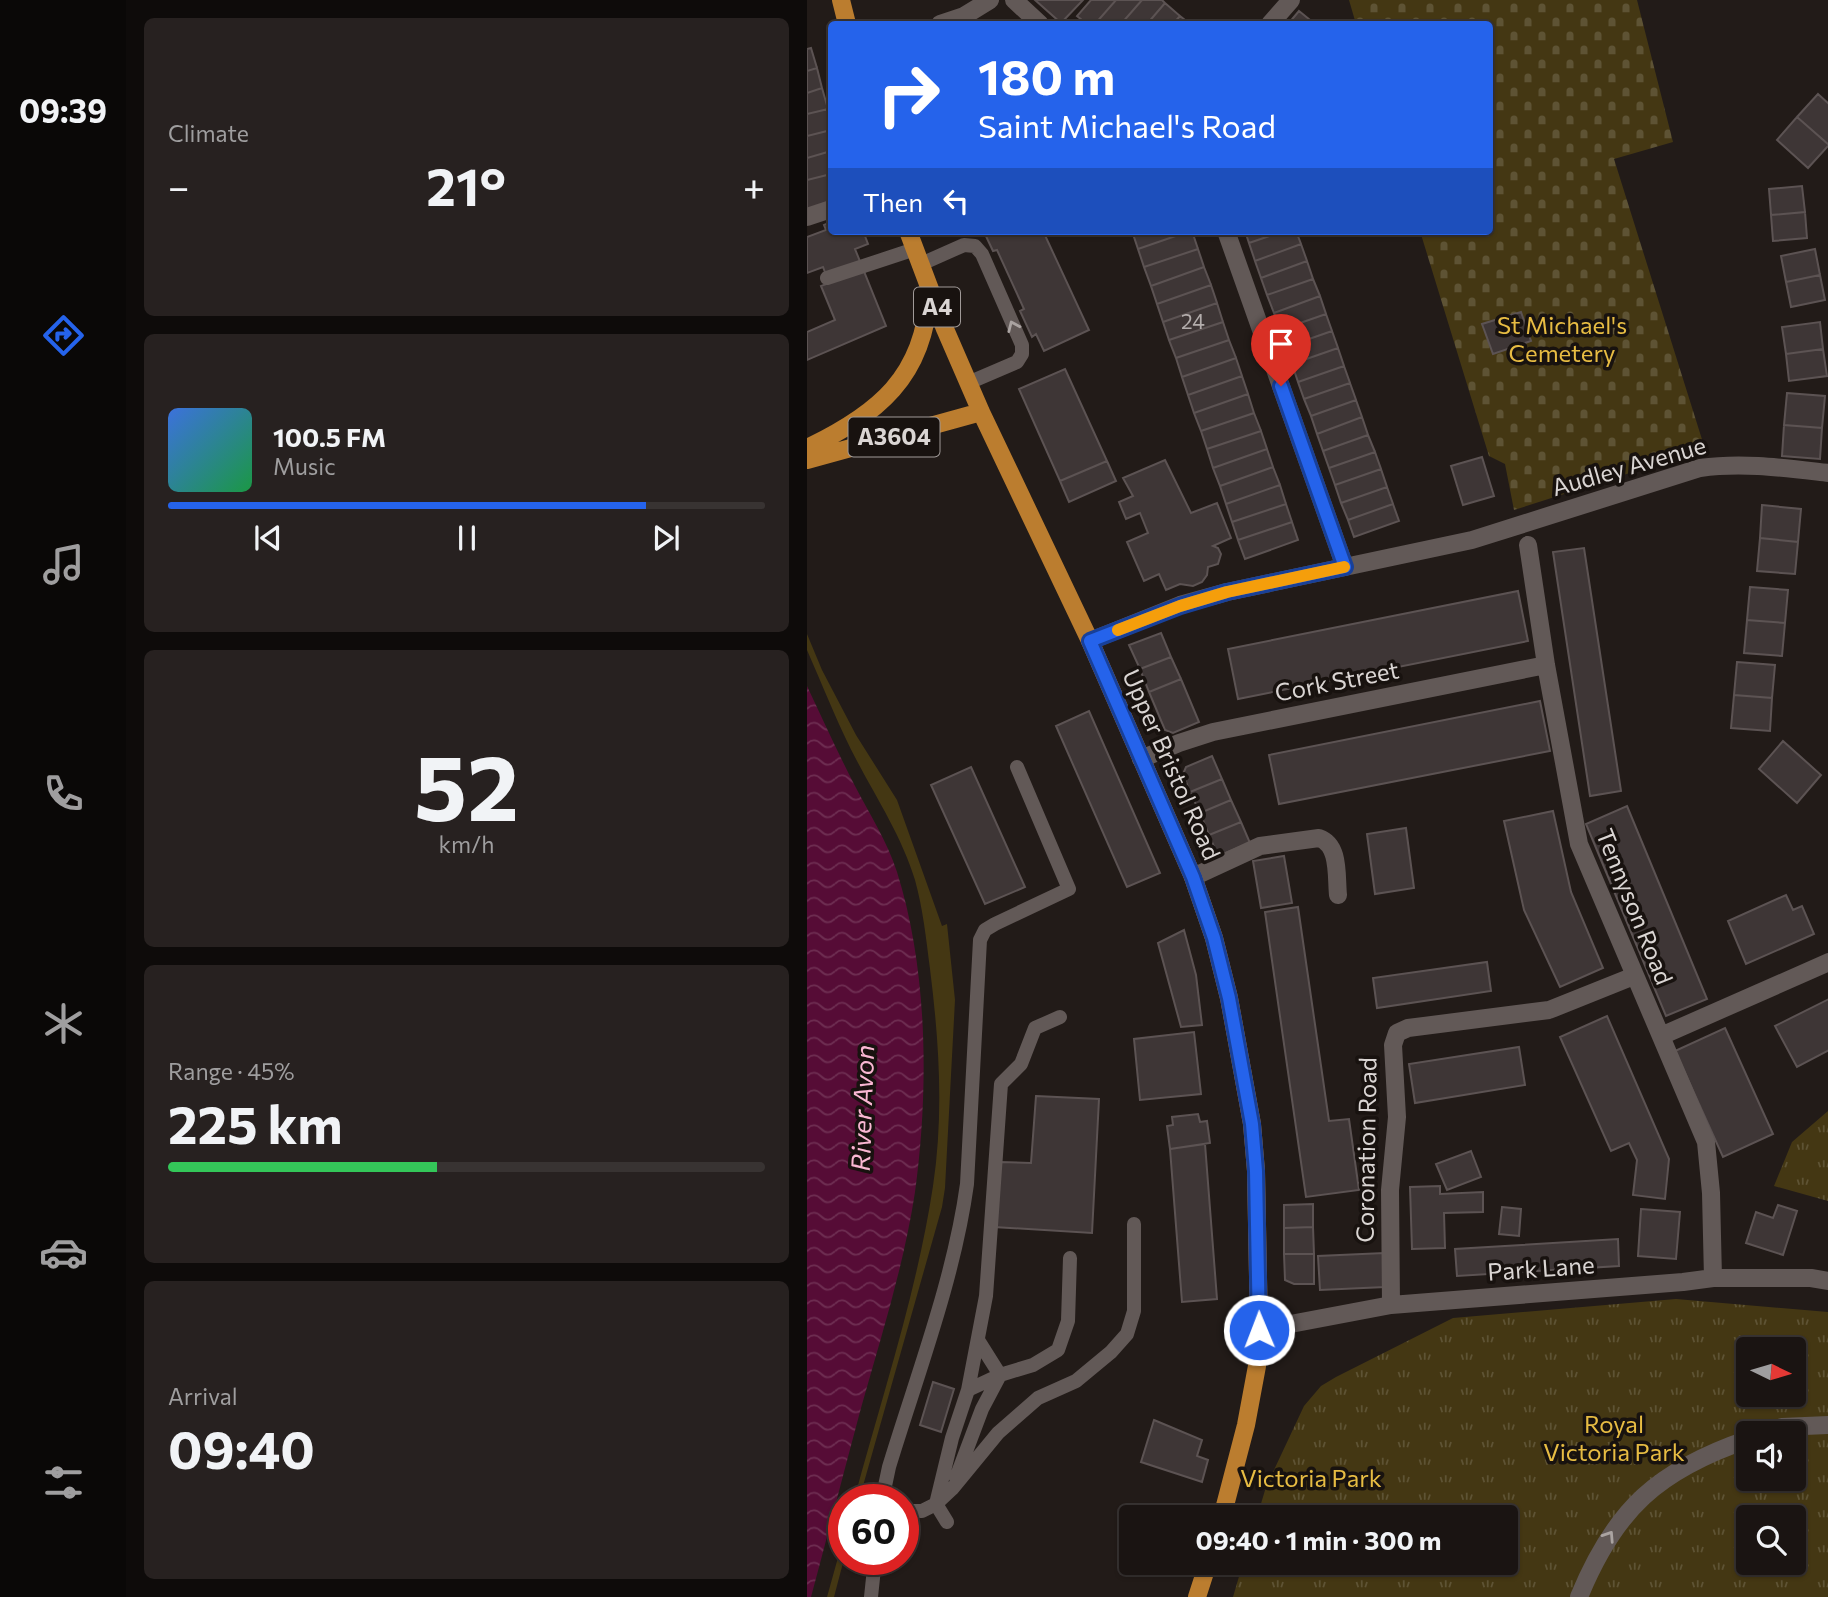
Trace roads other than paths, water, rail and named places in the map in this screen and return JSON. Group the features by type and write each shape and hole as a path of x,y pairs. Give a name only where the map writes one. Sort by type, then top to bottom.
{"main road":[{"path":"841,0 846,21"},
{"name":"Upper Bristol Road","path":"910,235 968,383 1090,641 1193,877 1214,938 1229,998 1252,1124 1256,1171 1259,1330 1257,1366 1246,1425 1225,1505"},
{"name":"A3604","path":"807,448 841,432 878,405 909,371 923,339 928,316 929,287"},
{"name":"A3604","path":"807,460 981,412"},
{"path":"1197,1597 1204,1575"}],"street":[{"path":"949,21 964,16 990,0"},
{"path":"1014,0 1037,21"},
{"path":"1273,21 1291,0"},
{"path":"807,217 828,210"},
{"path":"1227,235 1345,567"},
{"name":"Audley Avenue","path":"1090,641 1180,606 1227,592 1472,540 1700,468 1727,464 1753,465 1828,473"},
{"name":"Tennyson Road","path":"1527,545 1579,844 1706,1142 1711,1193 1713,1278"},
{"name":"Cork Street","path":"1141,760 1179,743 1214,733 1546,665"},
{"path":"1193,877 1260,846 1319,838 1327,840 1333,849 1338,895"},
{"path":"1660,1036 1828,962"},
{"name":"Coronation Road","path":"1391,1305 1390,1190 1397,1117 1393,1045 1397,1033 1408,1028 1549,1010 1634,976"},
{"name":"Park Lane","path":"1259,1330 1391,1305 1713,1278 1828,1281"},
{"path":"1806,1426 1828,1425"},
{"path":"1579,1597 1601,1549 1620,1521 1648,1492 1677,1469 1736,1443"}],"lane":[{"path":"827,278 964,245 976,246 1022,345 1022,355 1017,362 968,383"},
{"path":"885,1484 963,1217 980,940 985,930 995,924 1069,889 1017,767"},
{"path":"948,1522 936,1504 952,1438 969,1390 987,1296 1001,1084 1021,1064 1035,1028 1060,1017"},
{"path":"919,1511 936,1504 952,1489 998,1433 1038,1398 1076,1381 1127,1334 1134,1311 1134,1224"},
{"path":"969,1390 1000,1375 1033,1365 1058,1350 1068,1321 1070,1258"},
{"path":"978,1340 1000,1375"},
{"path":"952,1489 981,1409 1000,1375"},
{"path":"871,1597 873,1575"}],"water":[{"name":"River Avon","path":"807,686 897,872 915,949 924,1072 920,1153 905,1247 841,1484 828,1484 828,1533 811,1597 807,1597"}],"park label":[{"name":"St Michael's Cemetery","path":"1562,340"},
{"name":"Royal Victoria Park","path":"1614,1439"},
{"name":"Victoria Park","path":"1311,1479"}]}
